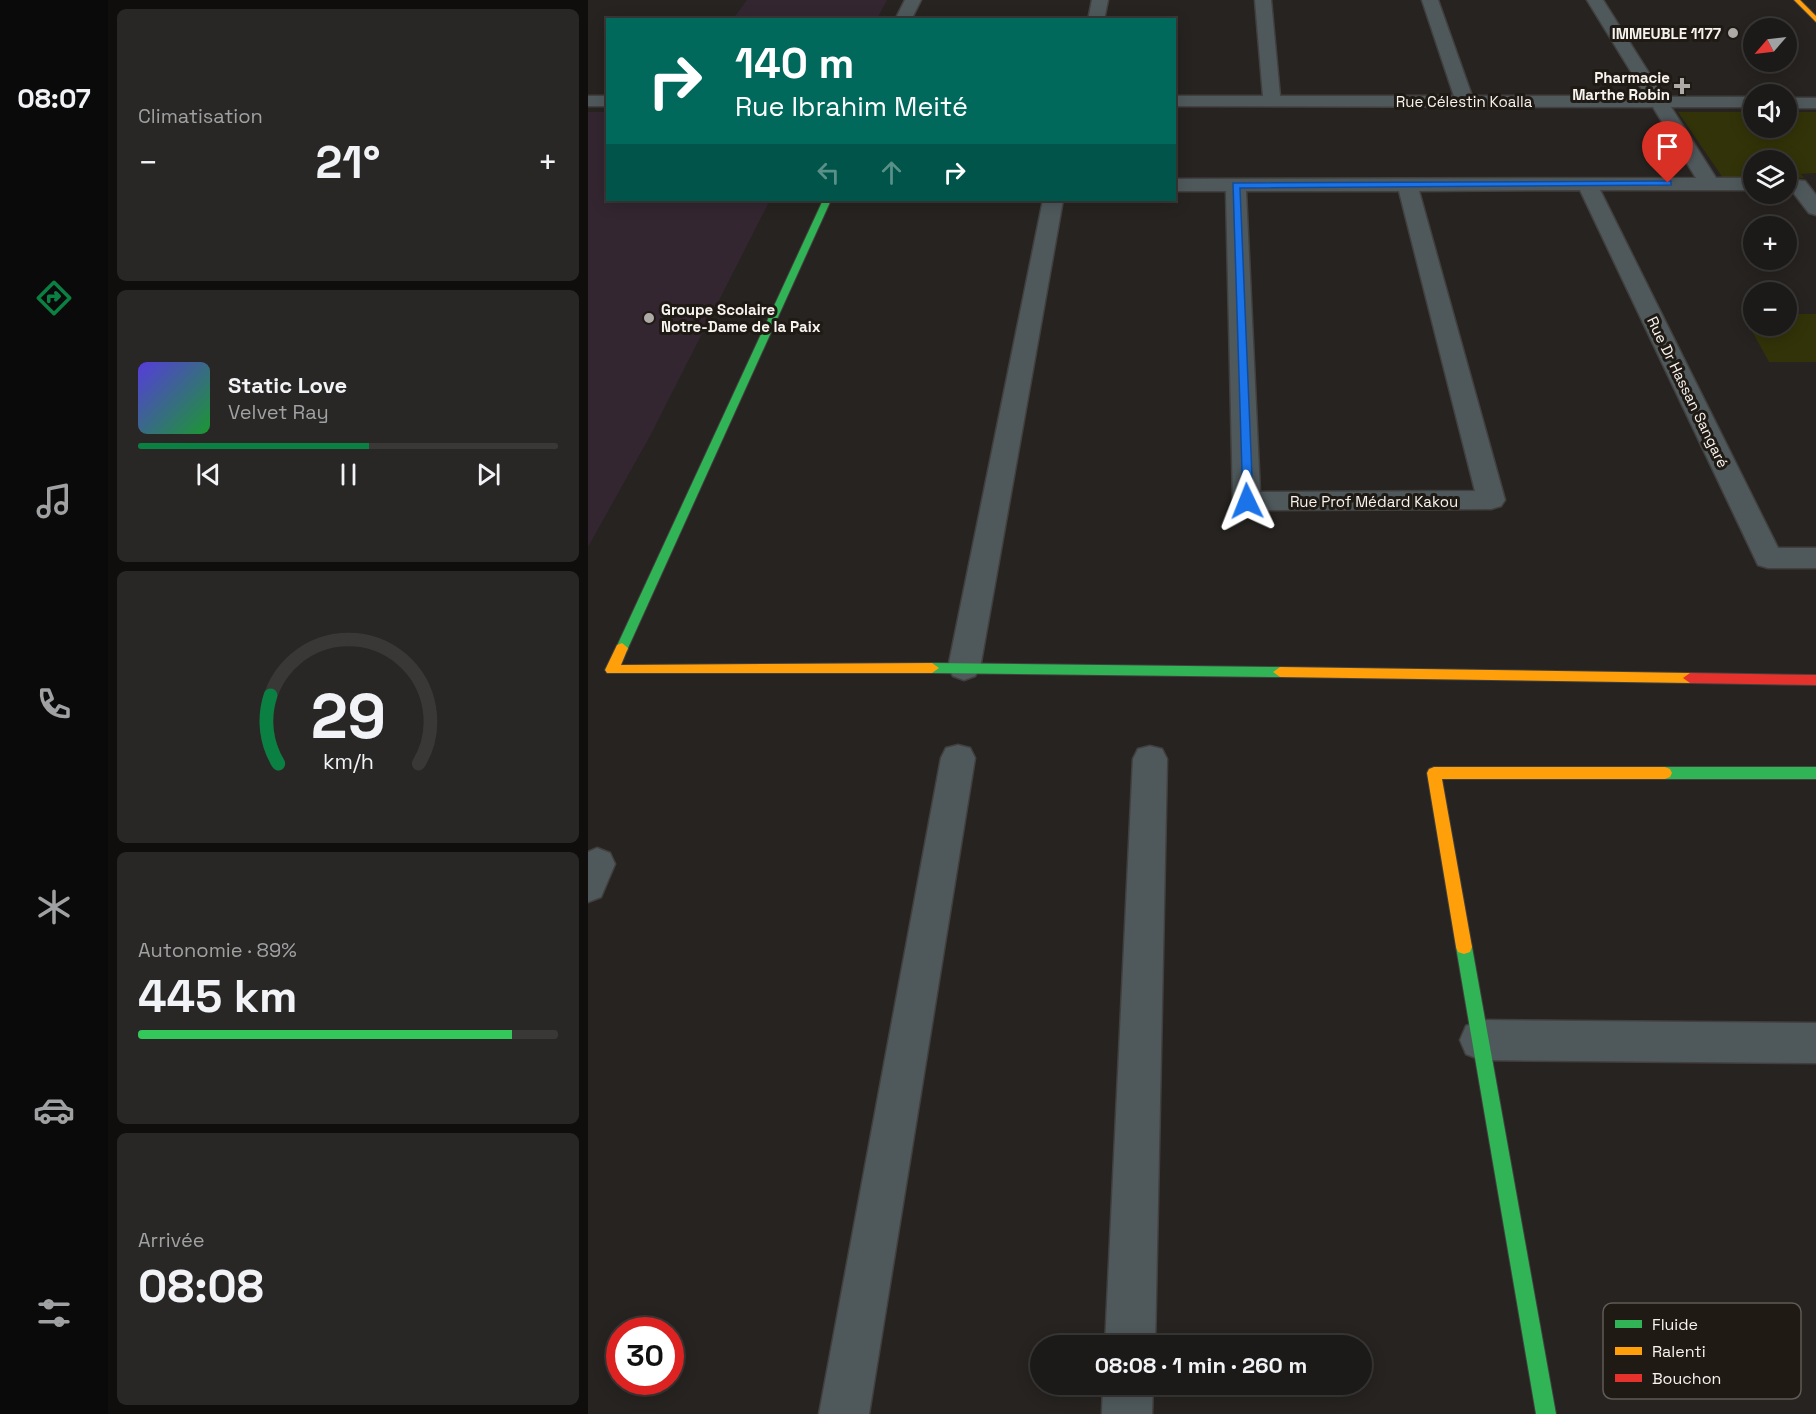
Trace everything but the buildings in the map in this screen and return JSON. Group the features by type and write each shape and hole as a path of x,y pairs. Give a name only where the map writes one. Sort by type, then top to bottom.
{"street":[{"path":"904,18 913,0"},
{"path":"1096,18 1100,0"},
{"path":"1263,0 1272,100"},
{"path":"1430,0 1466,101"},
{"path":"1595,0 1709,183"},
{"path":"1797,0 1816,20"},
{"path":"588,101 606,101"},
{"name":"Rue Célestin Koalla","path":"1176,101 1743,102"},
{"path":"1797,103 1816,103"},
{"name":"Rue Prof Médard Kakou","path":"1236,185 1247,501 1491,500 1407,183"},
{"name":"Rue Dr Hassan Sangaré","path":"1587,183 1768,558 1816,558"},
{"path":"1176,185 1743,184"},
{"path":"1797,185 1816,209"},
{"path":"827,201 612,670 964,668 1816,680"},
{"path":"964,668 1053,201"},
{"path":"844,1414 958,758"},
{"path":"1130,1335 1150,759"},
{"path":"1545,1414 1434,773 1816,773"},
{"path":"1481,1040 1816,1043"},
{"path":"1127,1414 1128,1395"}],"shaded area":[{"path":"747,0 887,0 878,18 734,18"},
{"name":"Groupe Scolaire Notre-Dame de la Paix","path":"588,112 606,112 606,201 769,201 650,436 588,547"},
{"path":"1678,112 1743,112 1743,138 1797,138 1797,112 1816,112 1816,173 1801,174 1804,178 1797,178 1797,150 1743,150 1743,178 1723,178"},
{"path":"1797,314 1816,314 1816,362 1769,362 1755,336 1797,336"}],"traffic: fast":[{"path":"622,648 827,201"},
{"path":"932,668 1280,672"},
{"path":"1665,773 1816,773"},
{"path":"1464,947 1546,1414"}],"traffic: slow":[{"path":"1797,0 1816,20"},
{"path":"622,648 612,670 932,668"},
{"path":"1280,672 1690,678"},
{"path":"1464,947 1434,773 1665,773"}],"traffic: jam":[{"path":"1690,678 1816,680"}],"place":[{"name":"IMMEUBLE 1177","path":"1733,33"},
{"name":"Pharmacie Marthe Robin","path":"1682,86"},
{"name":"Groupe Scolaire Notre-Dame de la Paix","path":"649,318"}],"route":[{"path":"1247,501 1236,185 1668,183"}]}
